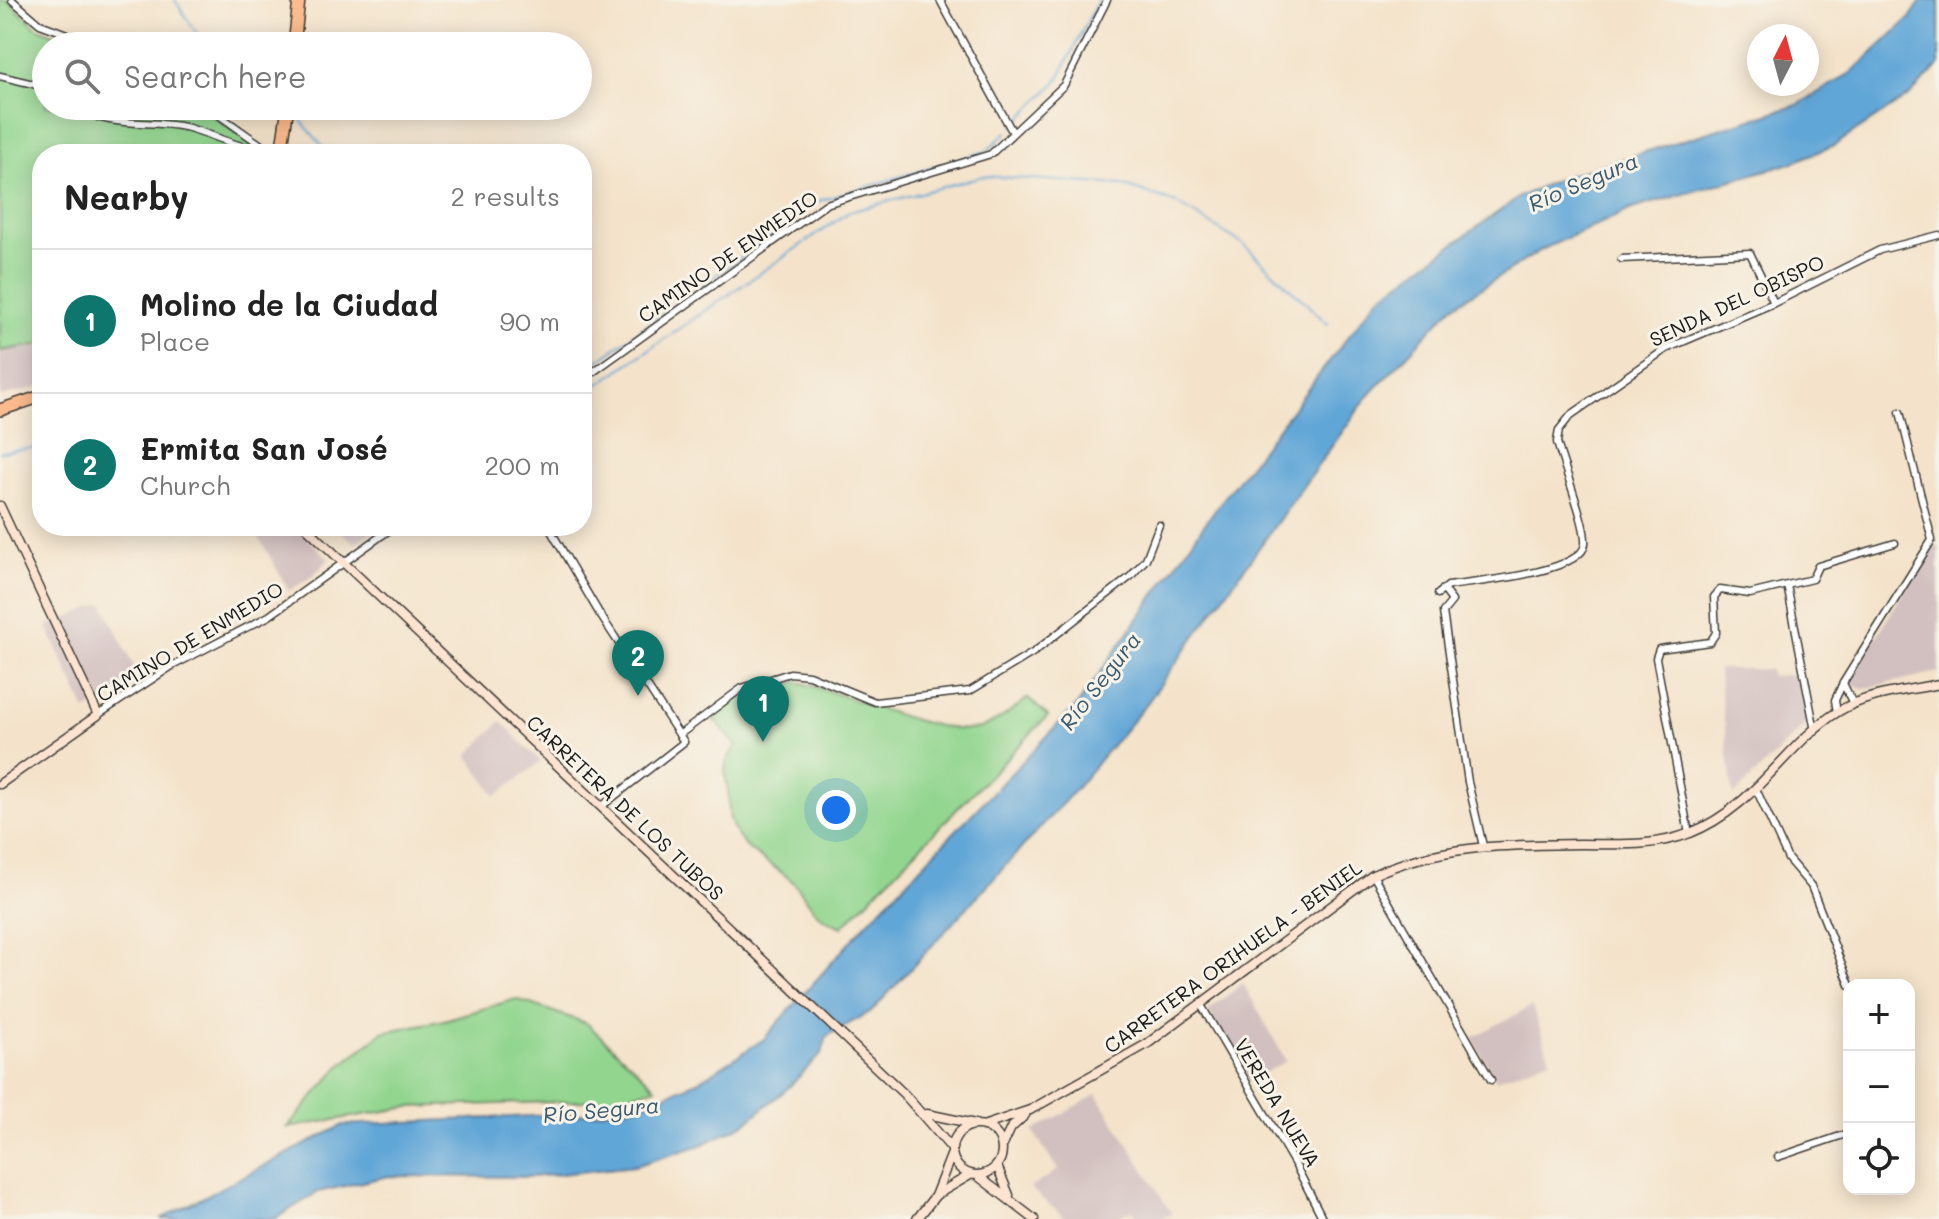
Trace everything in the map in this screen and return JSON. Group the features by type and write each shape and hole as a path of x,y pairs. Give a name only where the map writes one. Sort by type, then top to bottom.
{"highway":[{"path":"296,32 299,0"},
{"path":"277,144 284,120"},
{"path":"0,410 32,399"}],"main road":[{"path":"0,506 98,715"},
{"name":"CARRETERA DE LOS TUBOS","path":"315,536 848,1040 922,1112 952,1151"},
{"name":"CARRETERA ORIHUELA - BENIEL","path":"981,1126 1030,1110 1147,1044 1373,875 1430,853 1483,846 1640,843 1689,834 1710,824 1756,789 1837,712 1853,704 1939,684"},
{"name":"CAMINO DE ENMEDIO","path":"0,784 98,715"},
{"name":"CARRETERA ORIHUELA - BENIEL","path":"1003,1149 1005,1137 1030,1110"},
{"path":"922,1112 934,1118 957,1119 981,1126 997,1134 1003,1149 997,1166 1000,1180 1011,1199"},
{"path":"917,1219 935,1196 963,1130 981,1126"},
{"path":"952,1151 957,1166 1011,1199 1034,1219"},
{"path":"935,1196 997,1166"}],"street":[{"path":"12,0 40,24 61,32"},
{"path":"940,0 1013,133"},
{"name":"CAMINO DE ENMEDIO","path":"592,373 826,204 981,159 1064,85 1107,0"},
{"path":"0,76 32,84"},
{"path":"107,120 183,127 237,144"},
{"path":"227,120 262,144"},
{"name":"SENDA DEL OBISPO","path":"1483,846 1468,782 1443,612 1452,601 1441,592 1560,566 1581,555 1585,544 1563,466 1559,430 1571,415 1666,349 1774,303 1880,250 1939,235"},
{"path":"1621,259 1750,253 1774,303"},
{"path":"1837,712 1835,700 1843,683 1932,540 1900,412"},
{"path":"679,735 742,688 790,673 809,675 875,702 970,691 1034,652 1130,577 1146,559 1159,525"},
{"name":"CAMINO DE ENMEDIO","path":"98,715 172,666 253,626 382,536"},
{"path":"554,536 599,613 684,742 602,806"},
{"path":"1689,834 1656,658 1659,649 1710,642 1716,633 1714,597 1720,590 1750,594 1812,579 1818,566 1895,543"},
{"path":"1787,585 1815,732"},
{"path":"1843,683 1853,704"},
{"path":"1756,789 1788,859 1811,886 1848,979"},
{"path":"1373,875 1491,1080"},
{"name":"VEREDA NUEVA","path":"1201,1005 1297,1168 1323,1219"},
{"path":"1778,1157 1843,1135"}],"shaded area":[{"path":"32,347 32,389 0,397 0,349"},
{"path":"259,536 305,536 329,559 314,575 289,591"},
{"path":"346,536 366,536 355,543"},
{"path":"1939,546 1939,672 1863,689 1849,682 1931,547"},
{"path":"103,603 140,680 86,711 47,626"},
{"path":"1718,669 1770,669 1771,676 1798,674 1808,722 1733,796"},
{"path":"501,721 541,762 496,796 468,756"},
{"path":"1243,983 1286,1061 1248,1082 1208,1011"},
{"path":"1532,1006 1550,1059 1496,1080 1472,1038"},
{"path":"1097,1094 1172,1214 1159,1219 1139,1219 1133,1210 1114,1219 1066,1219 1030,1188 1058,1170 1033,1131"}],"green space":[{"path":"0,0 6,0 38,28 49,32 32,32 32,120 219,120 254,144 32,144 32,346 0,351"},
{"path":"798,682 917,721 964,730 980,728 999,719 1028,698 1048,716 842,927 817,913 793,882 749,850 736,833 729,814 725,772 729,757 737,746 709,714 745,695"},
{"path":"516,999 586,1023 656,1087 613,1100 409,1107 287,1128 339,1067 383,1032 444,1020"}],"water":[{"name":"Río Segura","path":"1922,0 1939,0 1939,66 1909,96 1835,145 1791,163 1632,209 1543,249 1452,307 1366,399 1145,706 1073,792 872,1011 827,1036 822,1053 788,1088 743,1125 701,1145 635,1166 532,1177 389,1176 318,1192 275,1219 161,1219 343,1125 593,1113 642,1105 699,1081 764,1039 864,926 1078,704 1211,515 1378,298 1519,197 1560,178 1819,96 1819,92 1854,71 1910,18"}],"waterway":[{"path":"175,0 196,32"},
{"path":"1013,126 1058,80 1098,0"},
{"path":"301,120 321,144"},
{"path":"592,365 819,201 987,151 1007,132"},
{"path":"592,389 849,212 983,176 1122,185 1176,203 1243,244 1328,324"},
{"path":"0,452 32,448"}],"place":[{"name":"Ermita San José","path":"638,696"},
{"name":"Molino de la Ciudad","path":"763,742"}]}
